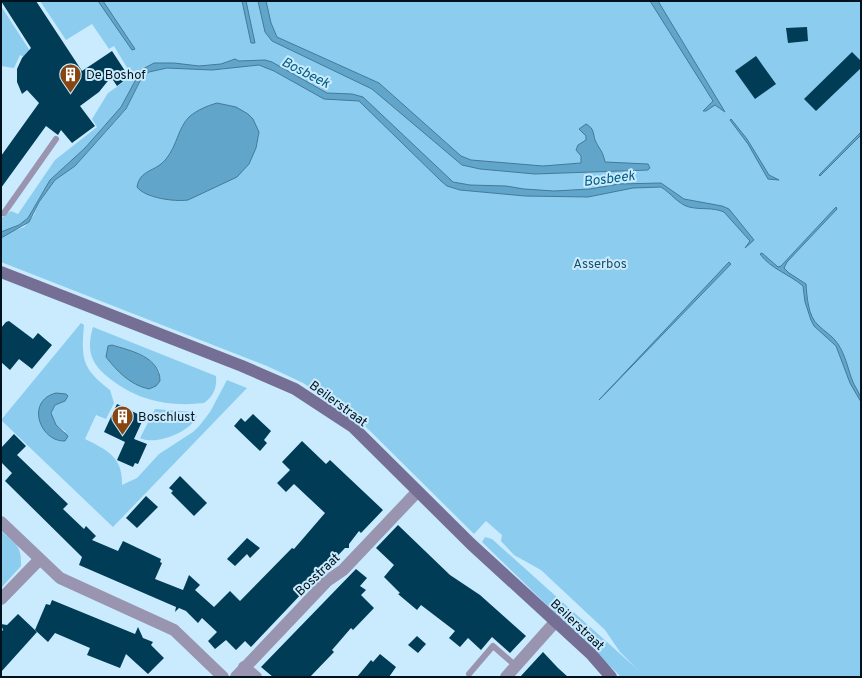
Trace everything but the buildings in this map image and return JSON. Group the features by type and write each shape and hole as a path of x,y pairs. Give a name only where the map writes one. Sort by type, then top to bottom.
{"street":[{"name":"Beilerstraat","path":"1,272 242,366 295,389 353,427 417,492 591,654 611,677"},
{"name":"Bosstraat","path":"236,677 327,581 343,570 417,492"},
{"path":"1,522 39,560 60,578 174,630 223,677"},
{"path":"1,600 39,560"},
{"path":"506,677 556,621"},
{"path":"244,667 256,677"}],"lane":[{"path":"1,214 4,213 56,139"},
{"path":"469,674 493,646 516,666"}],"green space":[{"name":"Asserbos","path":"40,1 98,1 108,15 100,1 861,1 861,677 621,677 482,542 485,537 492,539 637,669 620,652 605,630 541,570 514,555 501,541 502,535 486,521 474,534 368,429 347,411 303,383 267,366 1,262 1,238 10,232 24,227 34,215 39,202 55,180 75,166 126,110 142,77 147,74 143,68 121,107 85,148 50,180 28,218 19,225 1,232 1,218 11,211 18,214 55,160 97,127 92,119 108,93 132,76 114,46 109,49 92,24 66,40"},
{"path":"1,6 32,54 26,58 20,55 14,68 1,66"},
{"path":"81,323 84,325 83,347 85,362 94,376 110,390 114,403 106,419 96,415 85,439 107,451 117,461 122,475 122,485 137,478 159,454 193,432 200,425 210,412 227,380 247,388 113,527 1,420","holes":["65,401 55,405 51,413 56,425 66,432 51,436 41,422 39,410 40,405"]},
{"path":"93,327 216,376 214,391 204,403 191,404 154,401 131,392 109,378 94,362 90,350","holes":["112,345 140,354 152,362 160,373 130,381 126,377"]},
{"path":"155,409 193,412 197,416 188,427 172,436 154,440 140,438"},
{"path":"1,531 14,542 19,549 21,566 1,588"}],"shaded area":[{"path":"98,1 103,1 135,49 132,50"},
{"path":"242,1 246,1 255,43 251,43"},
{"path":"258,1 266,1 271,23 277,37 379,83 461,156 471,160 543,166 581,163 581,156 576,150 578,145 586,140 586,136 579,129 586,124 592,129 595,140 605,162 648,164 650,168 648,170 535,174 480,169 462,165 372,89 272,41 265,32"},
{"path":"650,1 658,1 725,112 715,105 706,111 703,111 713,101"},
{"path":"235,59 239,61 265,60 272,62 327,93 352,94 363,97 453,182 470,185 506,186 554,191 590,189 619,184 661,183 684,199 722,206 729,209 754,240 745,248 750,241 724,212 685,206 661,187 633,188 588,197 525,196 460,190 447,186 359,101 324,99 274,71 259,65 212,70 167,68 149,72 142,77 126,109 75,166 55,180 39,202 29,222 1,238 1,232 19,225 28,218 50,180 85,148 121,107 141,70 154,63 174,63 199,66 221,64"},
{"path":"217,103 236,107 248,114 253,119 259,132 256,148 249,164 237,177 188,200 161,198 141,191 137,187 141,177 162,163 170,154 185,121 202,108"},
{"path":"731,119 747,139 769,175 779,180 768,179 748,144 730,120"},
{"path":"861,132 861,135 820,176 819,175"},
{"path":"836,207 837,209 787,262 784,268 806,284 812,317 818,325 834,339 841,349 861,402 850,383 836,346 814,326 811,320 805,302 803,286 769,264 760,254 762,253 778,267 781,266"},
{"path":"729,262 731,264 599,400"},
{"path":"112,345 144,356 150,361 159,373 160,381 156,386 149,389 142,387 124,377 106,357 108,346"},
{"path":"56,393 66,394 68,396 65,401 55,405 51,413 56,425 68,436 65,441 56,440 49,435 43,428 40,420 39,412 41,404 46,397"}],"place":[{"name":"De Boshof","path":"70,94"},
{"name":"Boschlust","path":"123,436"}],"water label":[{"name":"Bosbeek","path":"306,72"},
{"name":"Bosbeek","path":"609,178"}]}
